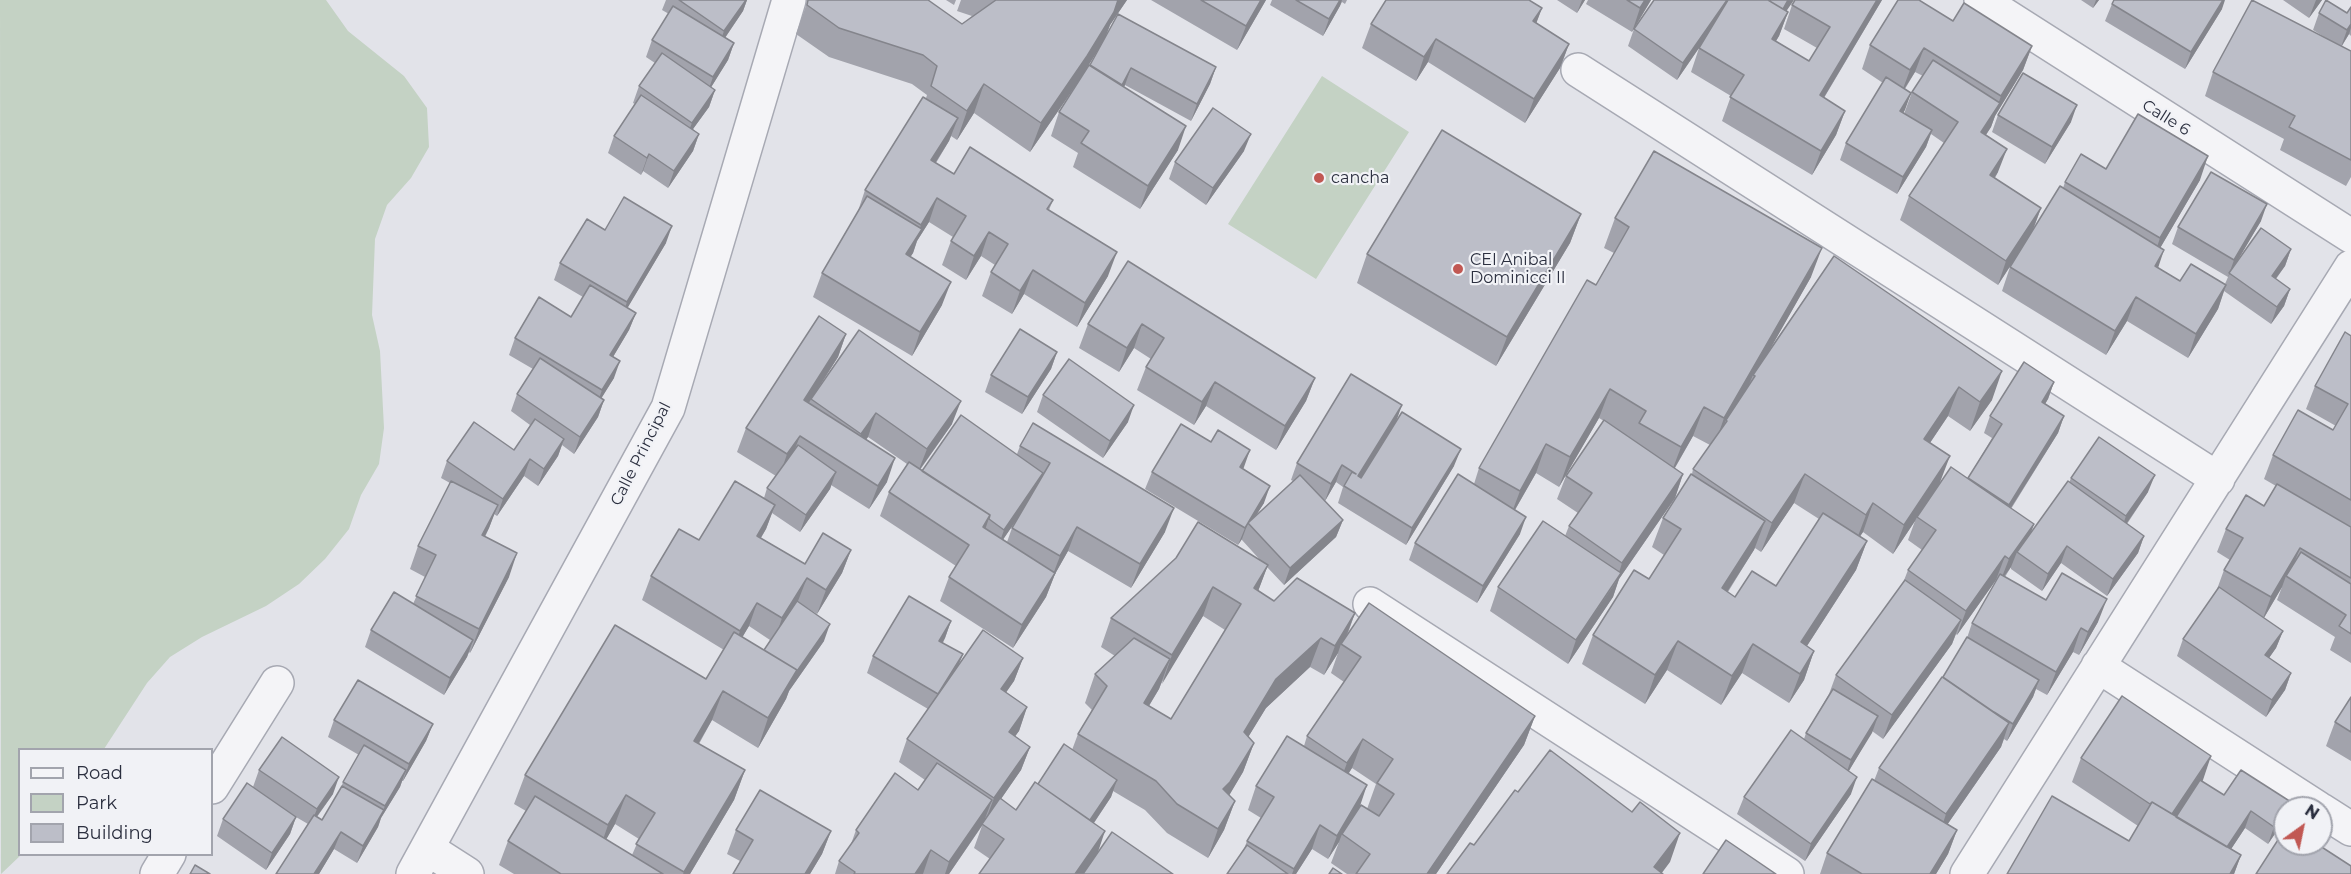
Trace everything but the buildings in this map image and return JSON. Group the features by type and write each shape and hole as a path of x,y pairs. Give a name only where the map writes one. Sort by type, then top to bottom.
{"street":[{"name":"Calle Principal","path":"420,862 668,408 789,0"},
{"name":"Calle 6","path":"1981,0 2351,236"},
{"path":"1578,70 2218,479"},
{"path":"1967,874 2351,267"},
{"path":"1370,604 1787,874"},
{"path":"2098,666 2299,796"},
{"path":"213,785 277,683"},
{"path":"2333,818 2351,829"},
{"path":"157,874 168,856"},
{"path":"420,862 467,874"}],"green space":[{"path":"0,0 326,0 348,31 404,76 427,108 429,147 411,178 387,205 375,239 372,315 380,351 384,428 379,464 361,495 349,529 325,559 299,584 266,606 202,637 170,657 147,683 105,748 18,748 18,856 20,856 1,874"},
{"name":"cancha","path":"1322,76 1409,132 1316,279 1228,224"}],"place":[{"name":"cancha","path":"1319,178"},
{"name":"CEI Anibal Dominicci II","path":"1458,269"}]}
